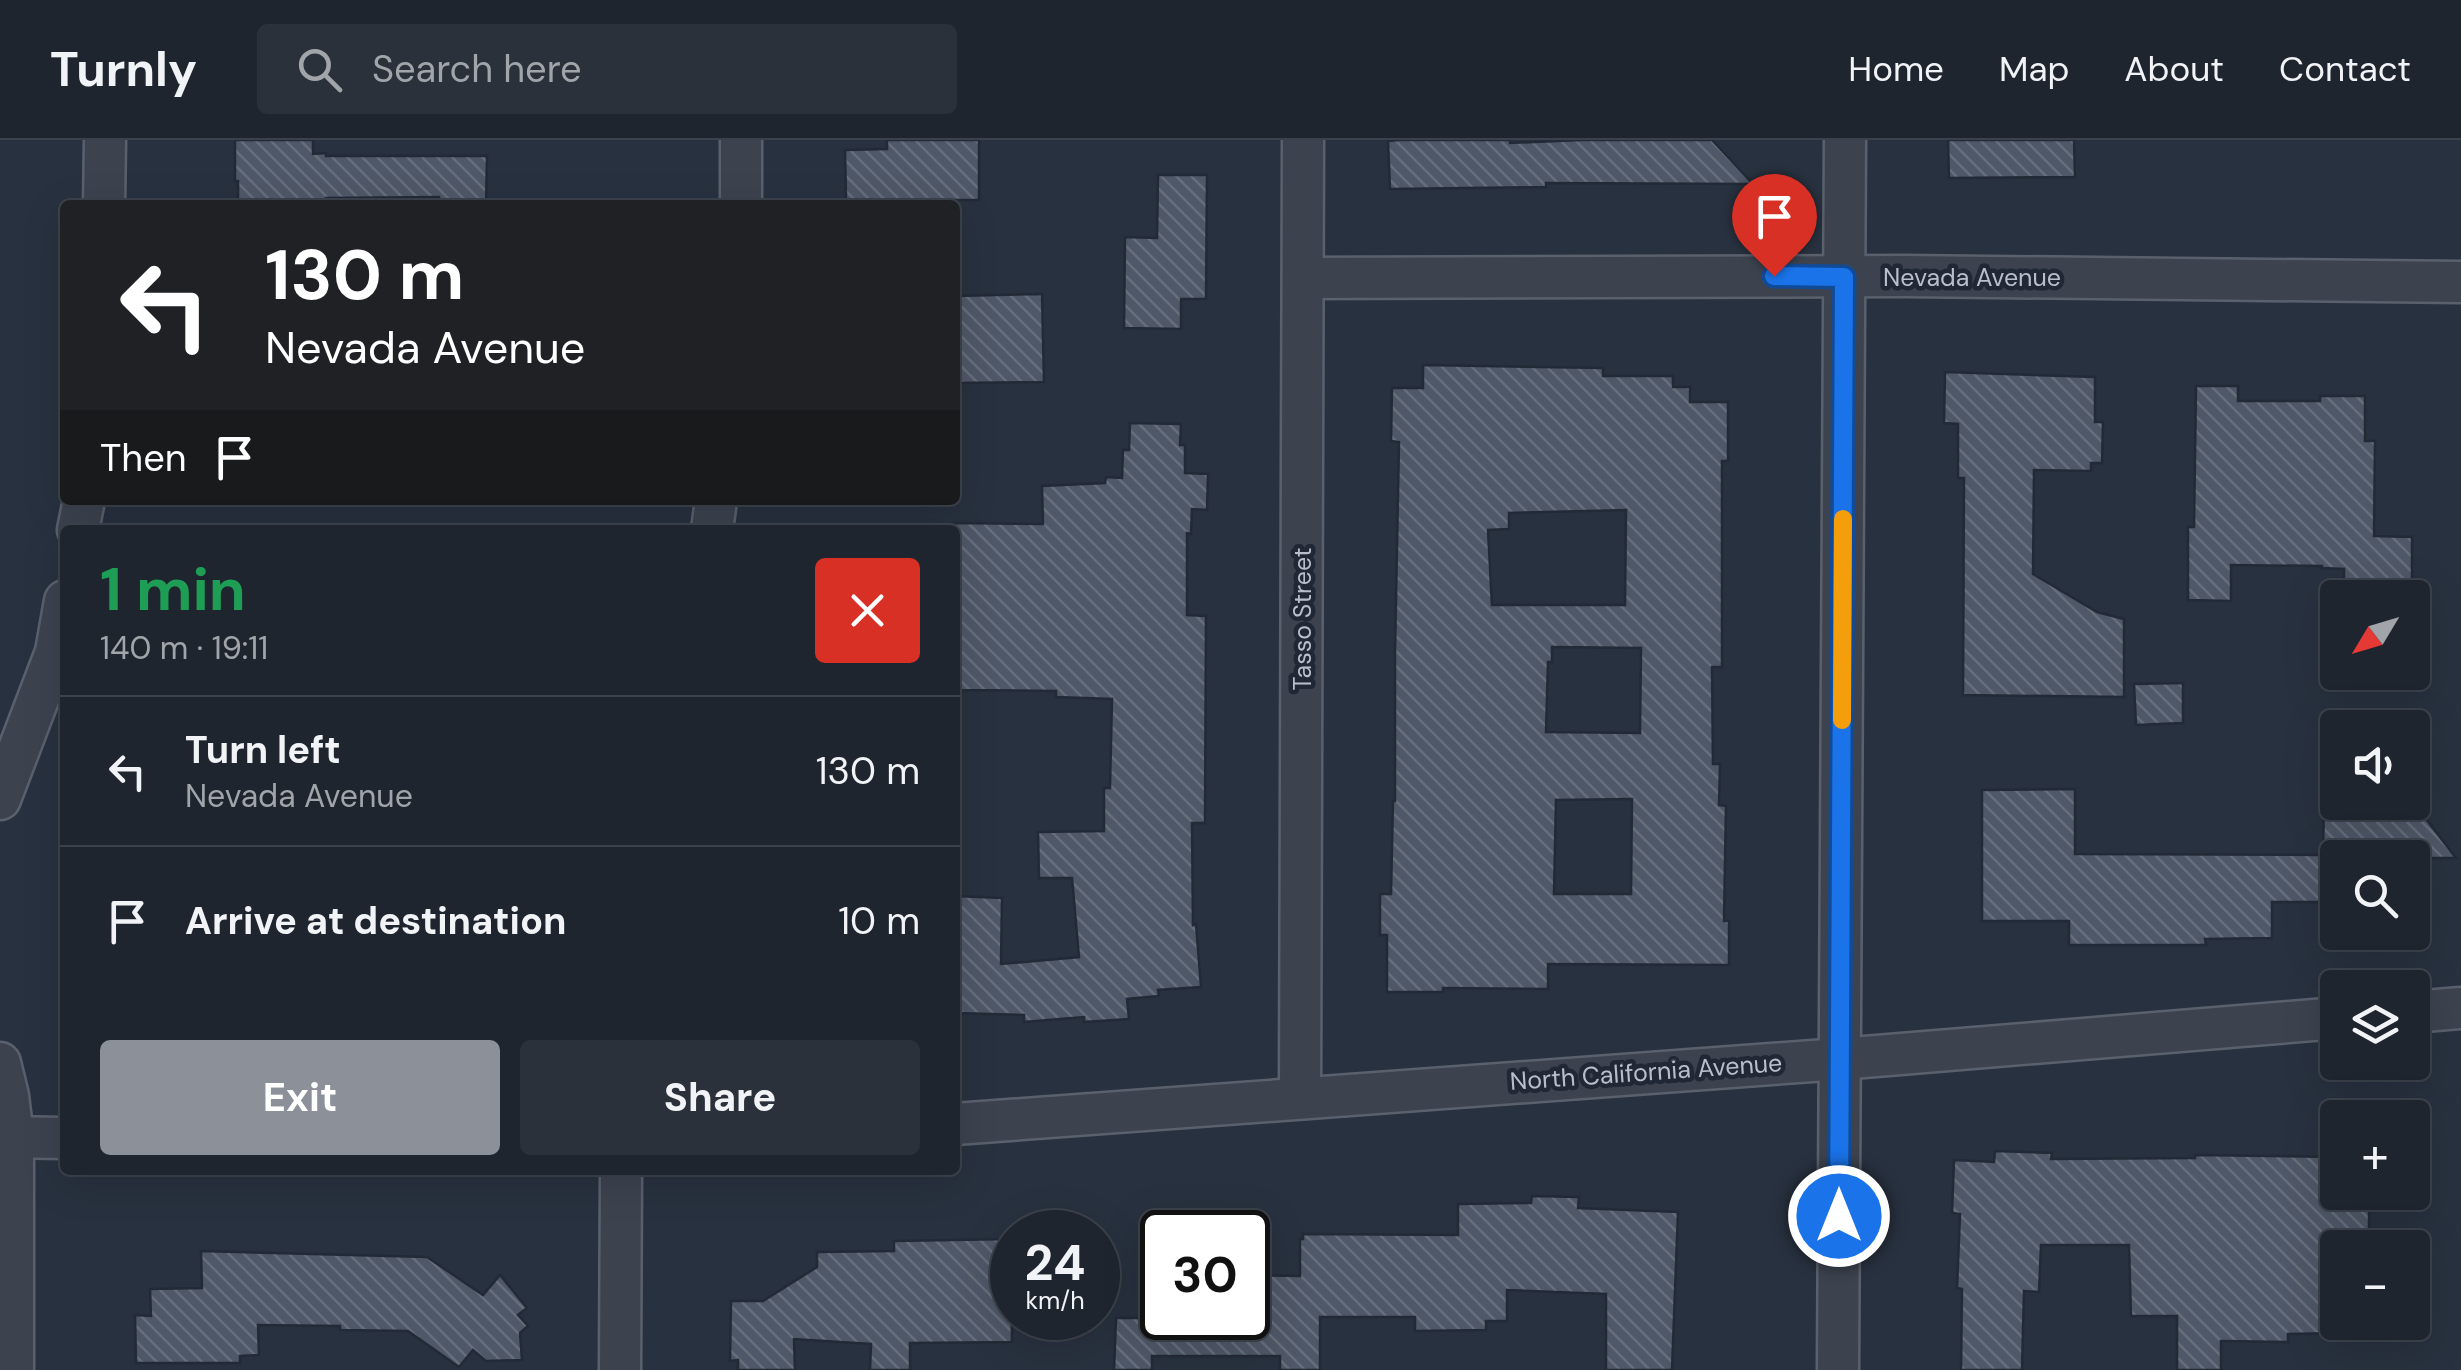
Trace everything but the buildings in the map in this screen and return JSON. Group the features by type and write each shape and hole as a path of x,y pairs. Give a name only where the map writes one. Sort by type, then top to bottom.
{"street":[{"path":"104,140 104,200"},
{"path":"741,140 741,200"},
{"name":"Tasso Street","path":"1300,1097 1303,140"},
{"path":"1838,1370 1845,140"},
{"name":"Nevada Avenue","path":"1303,278 2461,282"},
{"path":"0,799 56,652 60,629"},
{"path":"2430,1011 2461,1008"},
{"name":"North California Avenue","path":"960,1124 2320,1019"},
{"path":"0,1063 8,1096 13,1370"},
{"path":"7,1137 60,1138"},
{"path":"620,1370 622,1175"}],"slow traffic":[{"path":"1842,720 1843,519"}],"route":[{"path":"1774,276 1844,277 1839,1216"}]}
